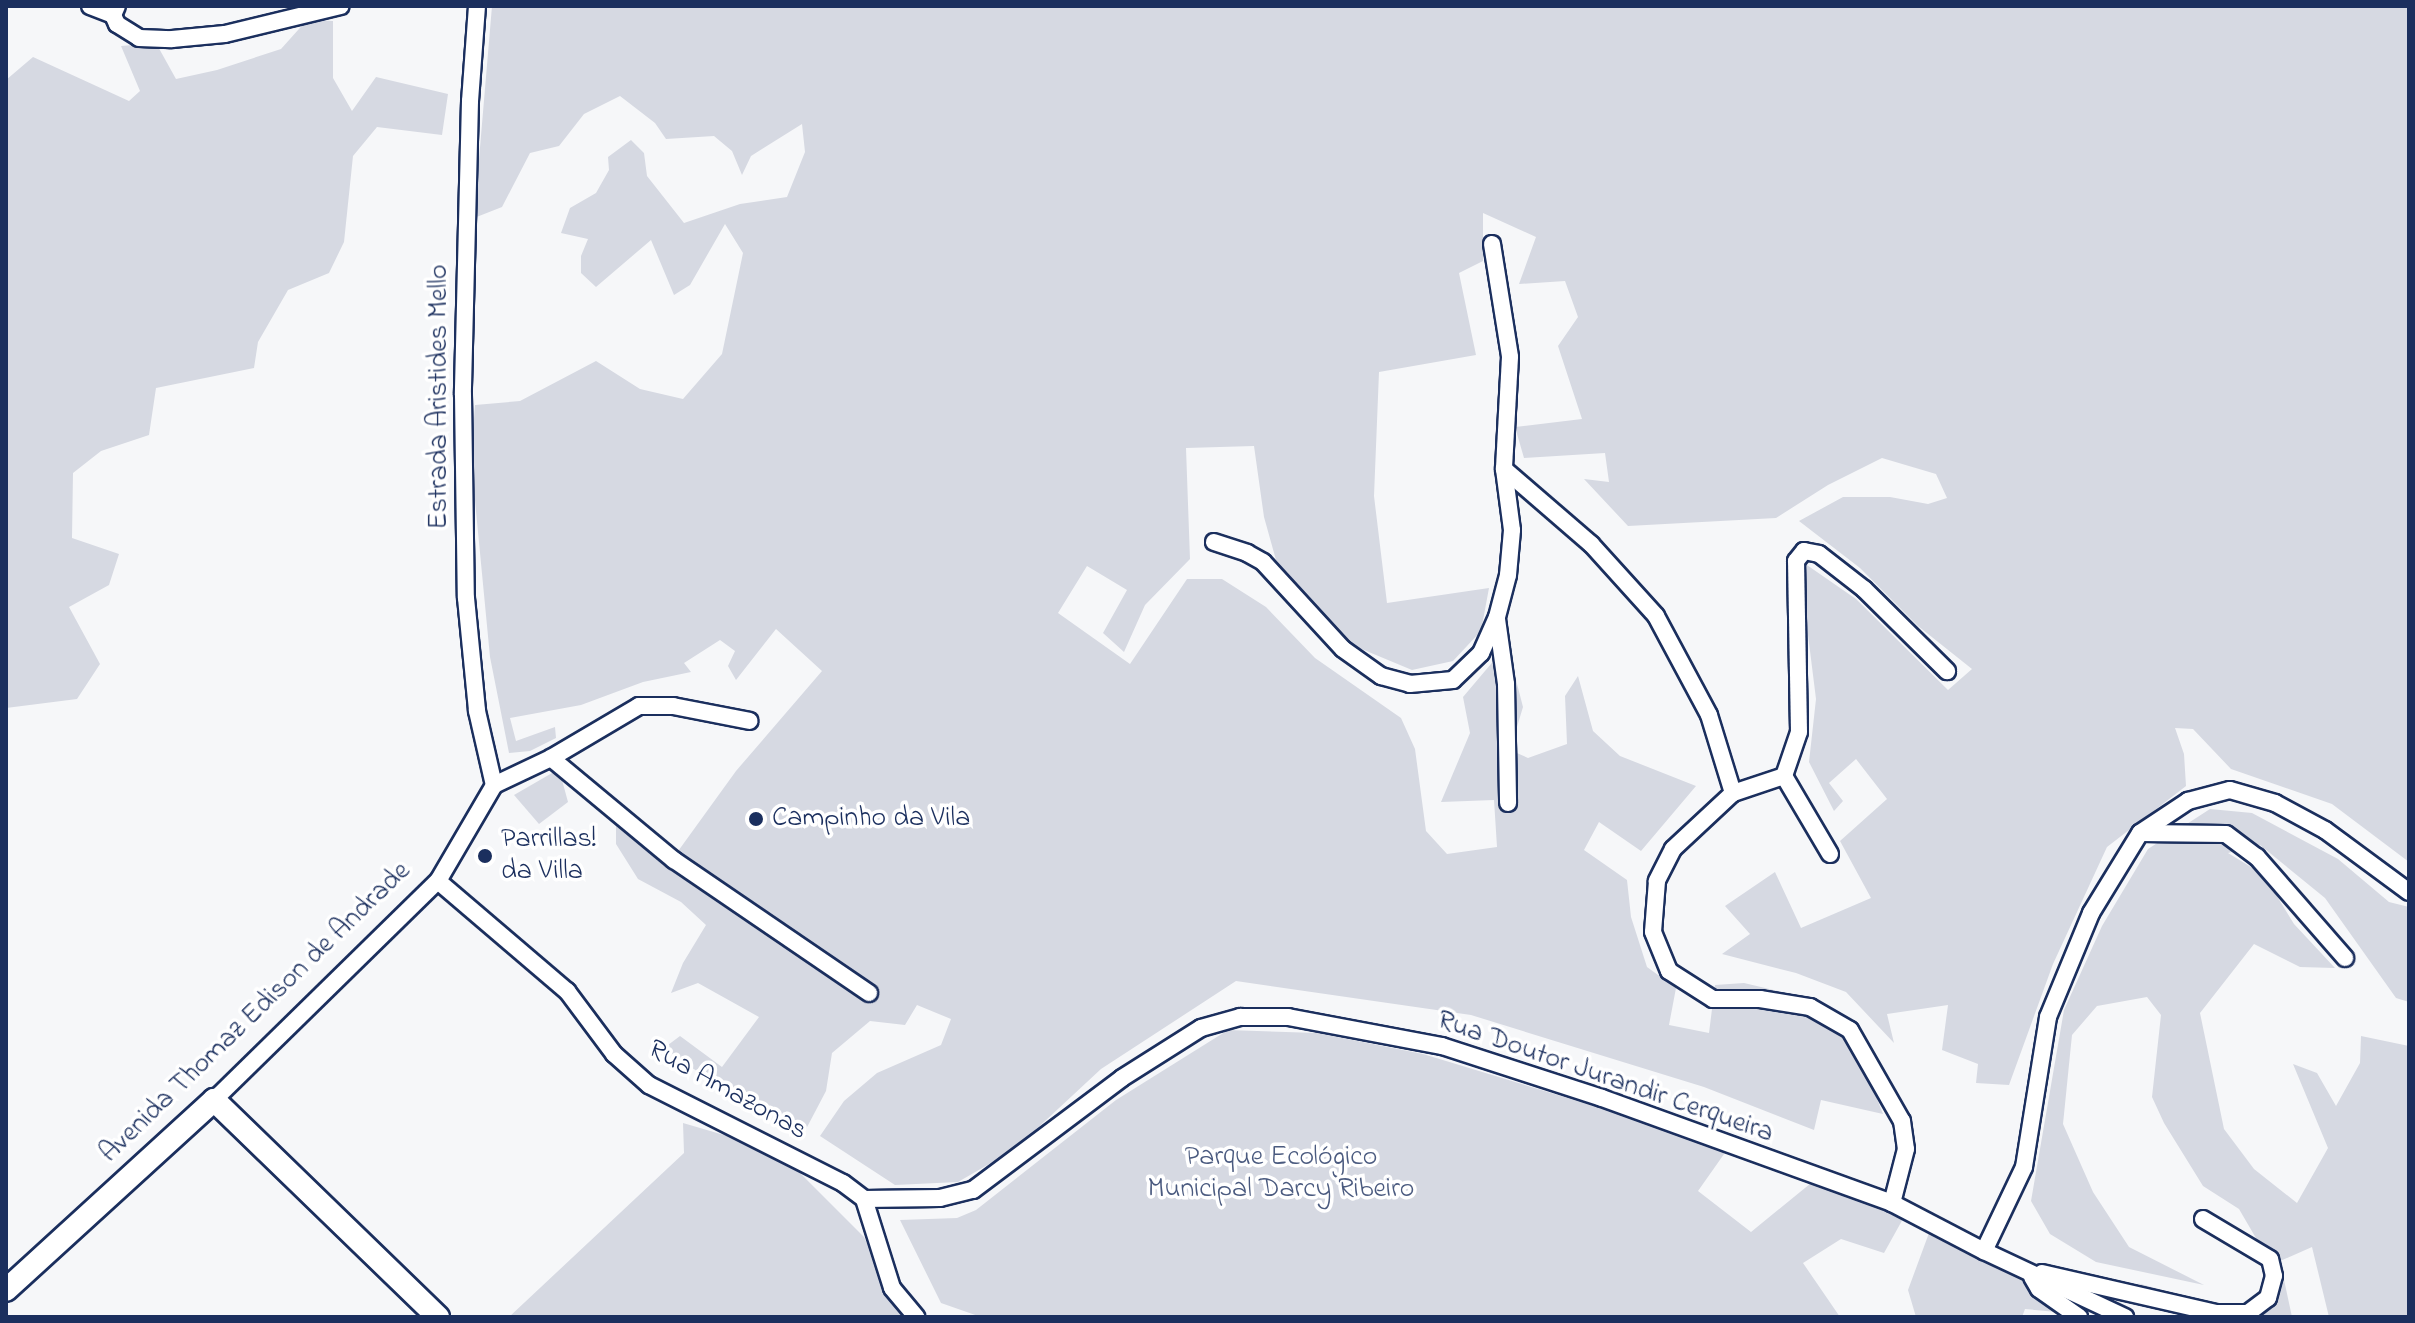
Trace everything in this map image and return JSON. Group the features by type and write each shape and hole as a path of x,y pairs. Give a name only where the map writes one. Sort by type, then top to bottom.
{"street":[{"path":"90,6 115,10 117,24 139,38 172,39 225,34 341,6"},
{"name":"Estrada Aristides Mello","path":"477,6 470,101 463,395 466,598 477,711 494,785"},
{"path":"1214,542 1263,562 1343,649 1381,676 1410,684 1453,680 1481,653 1497,617 1508,575 1512,530 1504,469 1510,357 1492,244"},
{"path":"1504,469 1591,544 1656,616 1709,715 1733,793"},
{"path":"1830,854 1784,776 1799,732 1796,561 1804,551 1819,554 1864,589 1947,671"},
{"path":"1497,617 1506,684 1508,803"},
{"path":"494,785 551,758 639,706 673,706 750,721"},
{"path":"551,758 674,860 869,993"},
{"path":"1784,776 1733,793 1673,849 1657,881 1653,932 1669,971 1713,999 1760,999 1810,1007 1850,1030 1902,1121 1906,1149 1892,1203"},
{"name":"Avenida Thomaz Edison de Andrade","path":"6,1290 214,1100 438,881 494,785"},
{"path":"1984,1251 2024,1167 2048,1017 2091,913 2140,833 2188,801 2230,790 2275,803 2325,830 2409,892"},
{"path":"2140,833 2226,834 2257,857 2345,958"},
{"name":"Rua Amazonas","path":"438,881 567,991 614,1054 649,1085 843,1183 864,1199"},
{"name":"Rua Doutor Jurandir Cerqueira","path":"864,1199 940,1198 973,1190 1122,1078 1201,1028 1240,1017 1288,1017 1442,1046 1602,1098 1892,1203 1984,1251 2125,1317"},
{"path":"214,1100 438,1317"},
{"path":"864,1199 892,1288 916,1317"},
{"path":"2028,1272 2053,1274 2217,1313 2248,1313 2268,1298 2274,1276 2270,1259 2203,1219"},
{"path":"2028,1272 2039,1289 2079,1317"}],"green space":[{"path":"492,6 2409,6 2409,862 2332,804 2231,769 2193,729 2175,728 2184,754 2186,786 2107,847 2053,964 2009,1085 1976,1083 1978,1064 1942,1050 1948,1005 1887,1014 1894,1043 1846,992 1796,973 1722,954 1750,934 1725,906 1775,872 1801,928 1871,898 1840,841 1887,799 1856,759 1829,783 1843,801 1834,811 1809,762 1816,699 1801,579 1804,563 1856,599 1948,690 1972,669 1918,626 1860,568 1799,521 1843,497 1890,497 1928,504 1947,498 1936,474 1882,458 1828,485 1776,518 1628,526 1584,479 1609,482 1605,453 1524,458 1515,427 1582,419 1558,346 1578,317 1565,281 1519,284 1536,237 1483,213 1483,261 1459,273 1476,355 1379,372 1374,496 1387,603 1489,588 1481,631 1453,661 1412,670 1352,645 1276,560 1264,517 1254,446 1186,448 1190,559 1145,605 1124,652 1103,633 1127,590 1087,566 1058,613 1130,664 1187,579 1222,579 1266,607 1315,658 1401,718 1415,749 1426,831 1447,854 1497,847 1494,800 1441,802 1470,733 1463,697 1507,645 1523,707 1510,750 1528,758 1567,744 1565,696 1578,676 1593,731 1620,756 1696,786 1641,851 1599,822 1584,850 1627,880 1631,917 1647,967 1676,988 1669,1025 1709,1033 1715,985 1744,983 1795,995 1833,1026 1860,1056 1883,1114 1821,1100 1814,1130 1704,1087 1471,1015 1236,981 1101,1069 1015,1149 958,1182 895,1185 820,1136 844,1101 877,1073 941,1045 951,1019 917,1005 905,1025 870,1021 832,1053 826,1091 805,1131 718,1086 664,1048 680,1036 722,1067 759,1017 698,983 671,993 683,963 706,925 681,902 638,879 616,844 616,825 676,854 736,771 822,671 776,629 736,680 728,666 735,651 720,640 684,663 691,672 643,682 581,705 510,718 516,741 555,727 556,738 530,751 509,753 490,657 471,459 475,405 520,401 596,361 640,389 683,399 722,354 743,253 725,224 690,285 674,295 651,240 596,287 581,273 581,256 588,239 561,233 570,208 596,193 609,170 608,157 631,140 644,153 647,176 684,223 740,204 787,197 805,152 802,124 751,156 742,175 732,151 714,136 666,139 655,123 620,96 584,114 559,146 530,153 502,207 474,218"},
{"path":"307,20 333,21 333,78 352,111 376,77 448,94 442,135 377,127 353,156 344,242 329,273 288,290 258,342 254,368 156,388 149,435 101,451 73,473 72,538 119,554 109,585 69,607 100,664 77,699 6,708 6,80 33,57 129,101 140,91 121,46 156,43 176,79 217,70 281,49"},
{"path":"559,769 568,802 539,824 514,795"},
{"path":"2210,809 2252,813 2338,859 2389,902 2409,907 2409,1002 2396,998 2325,898 2260,845 2228,853 2264,875 2294,924 2335,968 2300,967 2254,944 2200,1013 2224,1129 2254,1169 2297,1203 2328,1148 2293,1064 2317,1073 2336,1106 2360,1063 2361,1036 2409,1046 2409,1317 2329,1317 2312,1247 2280,1261 2292,1317 2210,1317 2137,1283 2232,1309 2259,1297 2267,1257 2239,1209 2203,1186 2164,1123 2152,1097 2161,1015 2147,997 2097,1006 2072,1035 2063,1124 2093,1192 2129,1247 2204,1285 2096,1262 2050,1234 2031,1201 2064,1010 2102,926 2148,849"},
{"name":"Parque Ecológico Municipal Darcy Ribeiro","path":"1228,1030 1317,1033 1423,1054 1729,1147 1698,1191 1751,1232 1816,1179 1904,1217 1884,1253 1841,1239 1803,1263 1840,1317 981,1317 941,1303 900,1220 957,1218 976,1210 1116,1100"},
{"path":"683,1123 778,1151 864,1237 902,1317 509,1317 684,1153"},
{"path":"1929,1233 2026,1277 2057,1312 2025,1309 2022,1317 1916,1317 1908,1290"}],"place":[{"name":"Campinho da Vila","path":"756,819"},
{"name":"Parrillas! da Villa","path":"485,856"}]}
